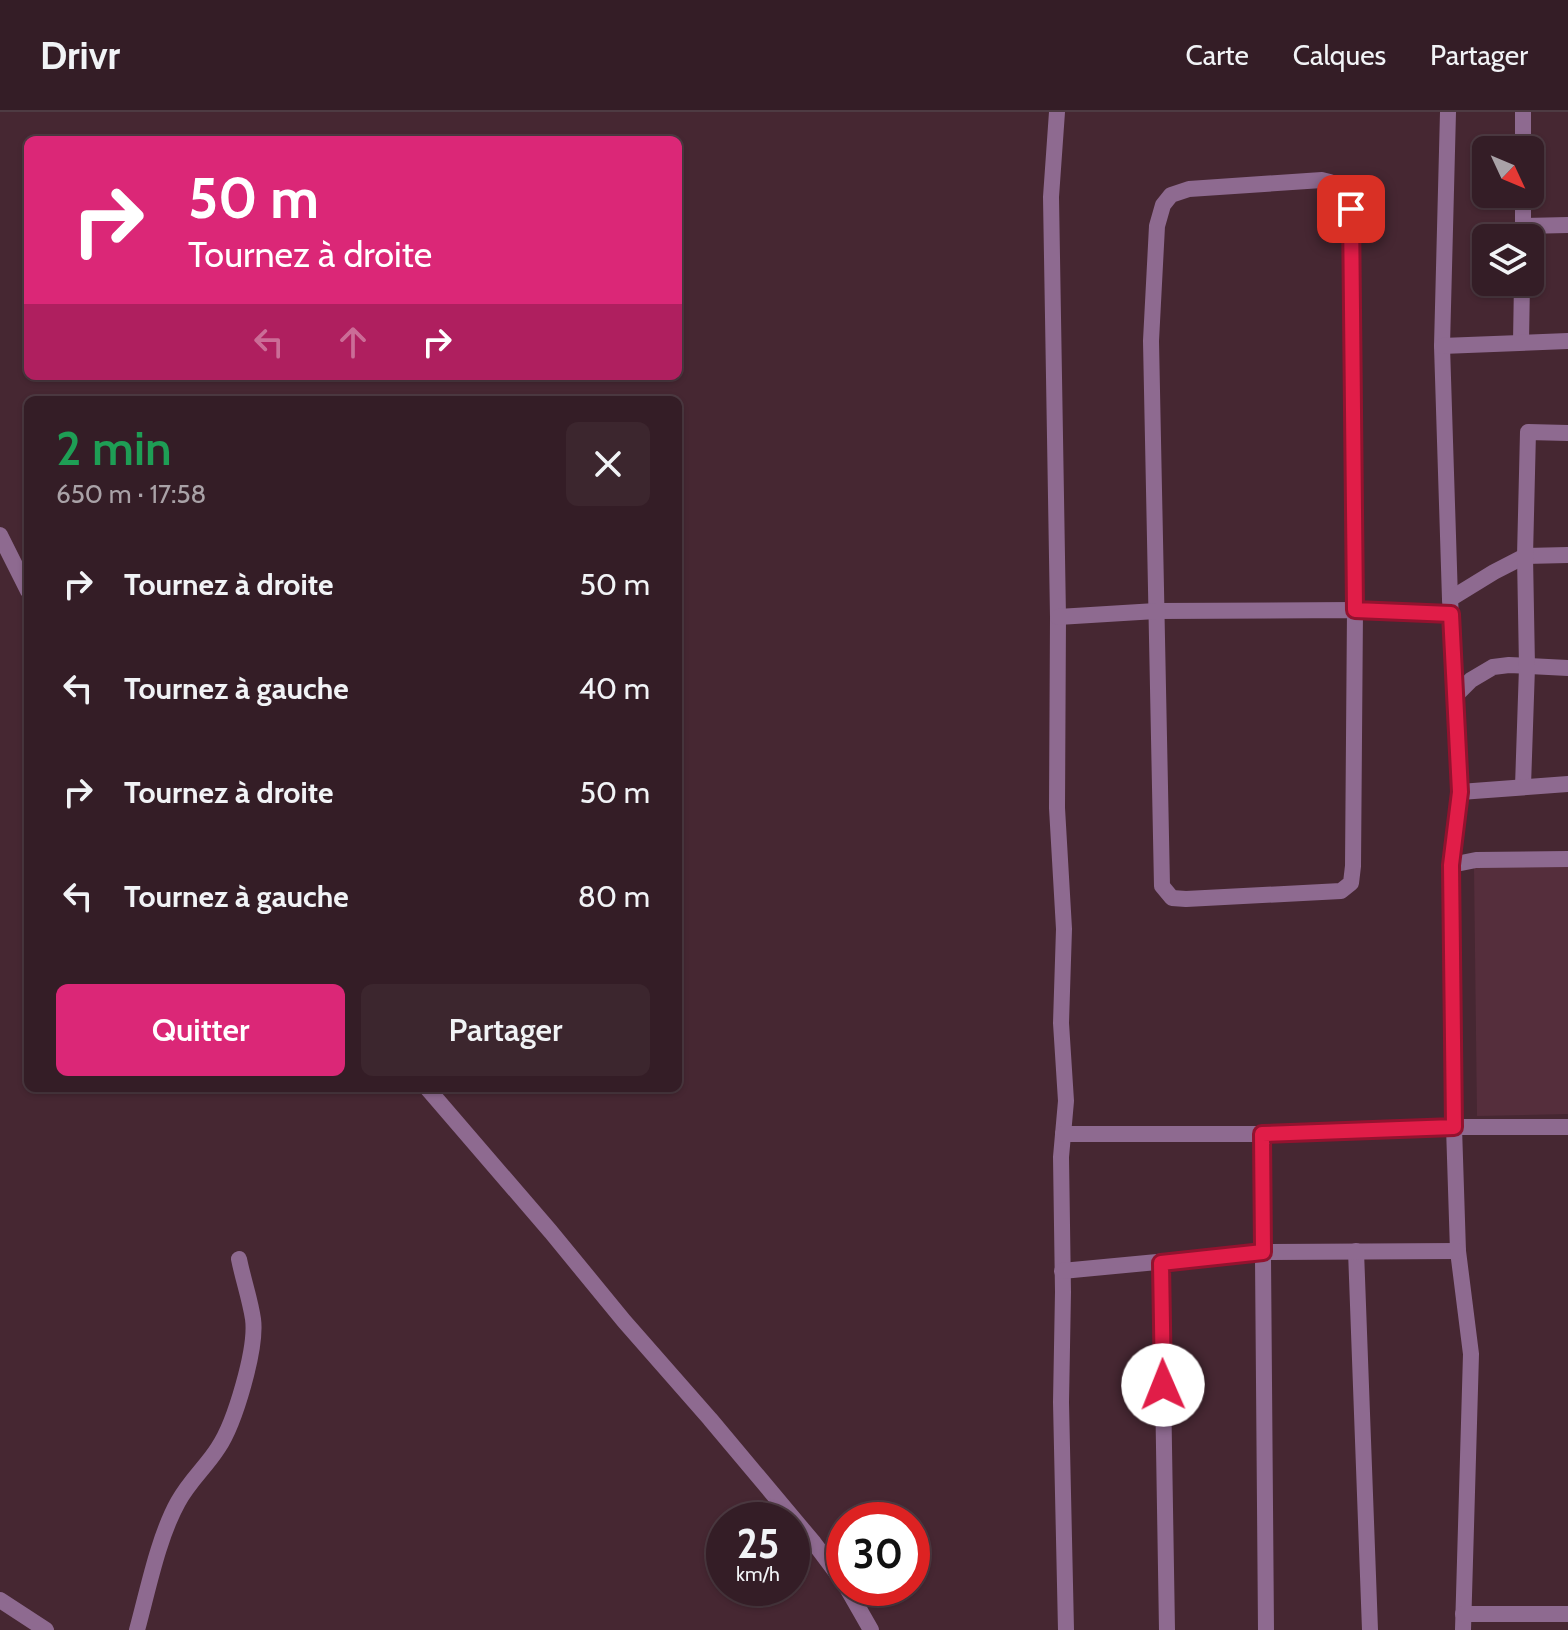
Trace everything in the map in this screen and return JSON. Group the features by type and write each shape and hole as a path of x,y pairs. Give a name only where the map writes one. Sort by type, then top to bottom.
{"street":[{"path":"1057,112 1051,197 1058,617 1057,808 1064,929 1061,1023 1066,1101 1061,1157 1061,1402 1066,1630"},
{"path":"1448,112 1442,346 1450,606 1460,792 1451,865 1454,1127 1458,1251 1471,1354 1463,1622 1568,1614"},
{"path":"1523,112 1523,136"},
{"path":"1322,180 1337,183 1348,194 1351,209 1355,610 1353,866 1351,883 1341,891 1186,899 1172,898 1162,886 1156,611 1151,341 1157,226 1163,205 1171,195 1189,189 1322,180"},
{"path":"1544,229 1568,225"},
{"path":"1521,342 1522,296"},
{"path":"1442,346 1568,341"},
{"path":"1523,786 1528,432 1568,433"},
{"path":"0,535 24,585"},
{"path":"1058,617 1156,611 1450,606 1504,567 1525,556 1568,555"},
{"path":"1455,696 1471,680 1493,667 1568,668"},
{"path":"1460,792 1568,784"},
{"path":"1451,865 1476,860 1568,859"},
{"path":"430,1092 826,1559"},
{"path":"1063,1134 1262,1134 1454,1127 1568,1127"},
{"path":"1262,1134 1266,1630"},
{"path":"1356,1251 1370,1630"},
{"path":"1062,1271 1263,1252 1458,1251"},
{"path":"137,1630 172,1514 193,1477 218,1448 234,1416 250,1355 253,1321 239,1259"},
{"path":"1161,1263 1167,1630"},
{"path":"0,1600 46,1630"},
{"path":"857,1606 871,1630"}],"shaded area":[{"path":"1568,866 1568,1114 1477,1116 1474,867"}],"route":[{"path":"1163,1385 1161,1263 1263,1252 1262,1134 1454,1127 1451,865 1460,792 1451,614 1355,610 1351,209"}]}
